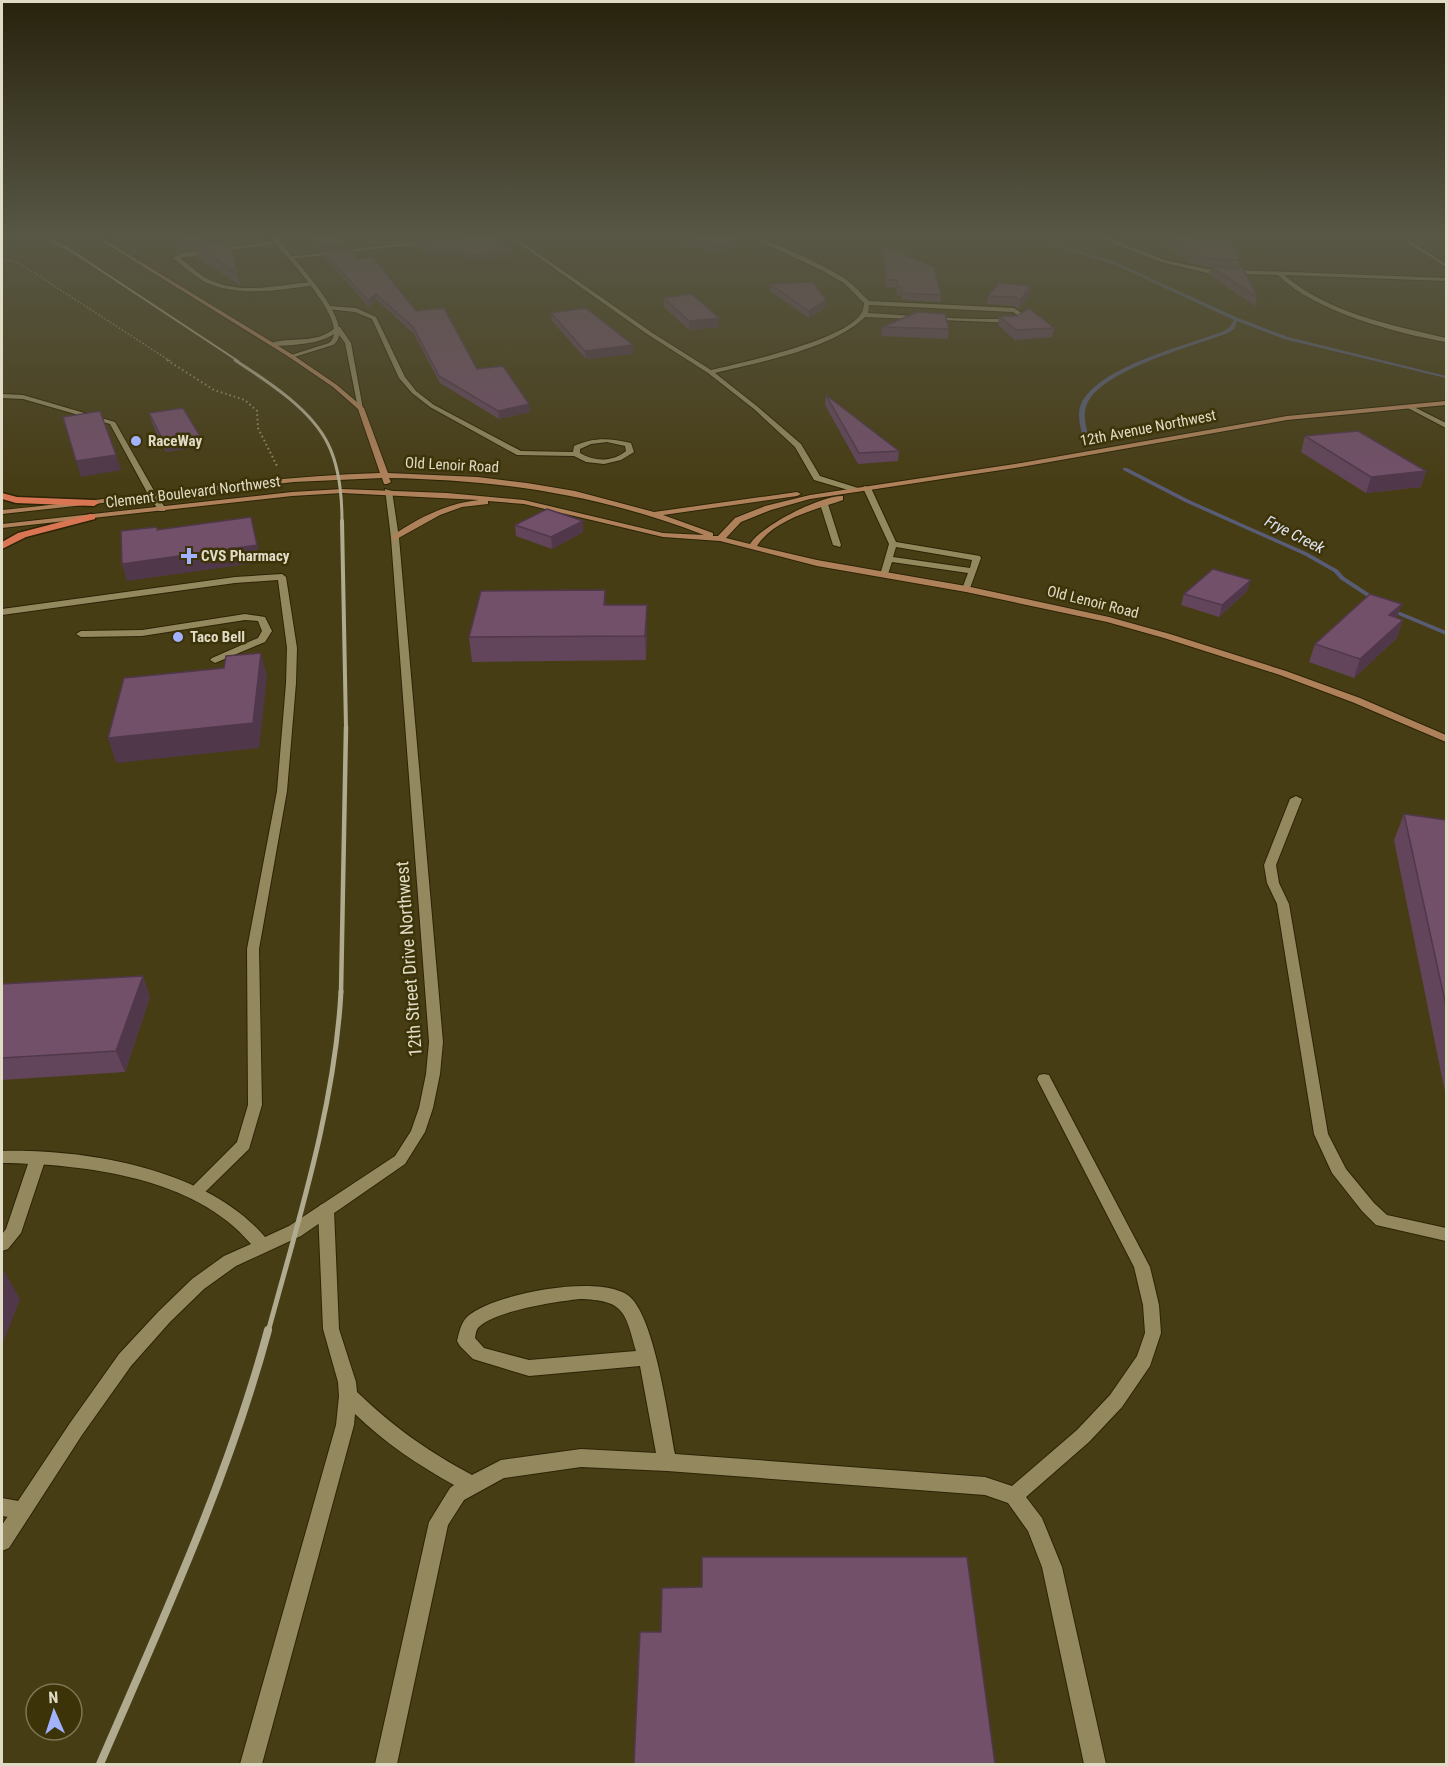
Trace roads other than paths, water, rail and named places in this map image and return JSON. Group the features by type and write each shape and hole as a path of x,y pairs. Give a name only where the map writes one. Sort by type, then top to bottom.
{"highway":[{"path":"2,496 16,500 94,503"},
{"path":"2,546 21,535 91,517"}],"main road":[{"name":"Old Lenoir Road","path":"228,317 335,386 361,408 386,476 483,480 529,485 607,501 682,522 720,539"},
{"name":"12th Avenue Northwest","path":"720,539 738,520 768,508 810,497 1021,465 1287,418 1446,403"},
{"name":"Clement Boulevard Northwest","path":"2,512 275,482 386,476"},
{"name":"12th Street Drive Northwest","path":"386,476 388,491"},
{"name":"12th Avenue Northwest","path":"752,547 754,541 765,530 855,490"},
{"name":"12th Avenue Northwest","path":"652,514 806,493 855,490"},
{"name":"Old Lenoir Road","path":"388,491 524,502 663,535 720,539 817,563 966,589 1087,615 1167,636 1346,696 1446,739"},
{"name":"Clement Boulevard Northwest","path":"2,526 292,494 388,491"},
{"path":"395,538 424,520 457,507 480,502 524,502"}],"street":[{"path":"334,317 348,343 361,408"},
{"path":"373,317 402,378 414,392 448,416 520,453 576,454 586,460 614,460 627,455 631,449 623,443 598,441 577,447 576,454"},
{"path":"627,317 710,372 787,434 798,446 817,478 855,490"},
{"path":"710,372 762,359 825,339 849,328 862,317"},
{"path":"916,317 992,321 1016,321 1021,317"},
{"path":"1366,317 1399,329 1446,340"},
{"path":"272,344 321,338 332,334 338,326"},
{"path":"291,356 333,342 337,339 338,326"},
{"path":"2,396 23,397 113,423 162,509"},
{"path":"1408,406 1446,426"},
{"path":"867,488 893,544 891,559 884,575"},
{"name":"12th Street Drive Northwest","path":"2,1541 76,1429 132,1352 198,1284 230,1261 295,1231 400,1160 418,1132 433,1074 436,1042 395,538 388,491"},
{"path":"824,504 837,545"},
{"path":"893,544 977,558 966,589"},
{"path":"891,559 974,571"},
{"path":"2,612 235,580 282,577 292,648 291,683 282,791 253,949 255,1105 244,1145 195,1193"},
{"path":"81,634 142,633 245,616 262,619 267,631 262,640 214,660"},
{"path":"1296,799 1270,866 1273,882 1283,904 1321,1134 1340,1173 1382,1220 1446,1234"},
{"path":"1014,1496 1083,1436 1116,1401 1144,1360 1153,1333 1142,1267 1044,1079"},
{"path":"2,1157 82,1162 143,1175 195,1193 240,1220 262,1245"},
{"path":"2,1244 13,1233 38,1158"},
{"path":"251,1764 345,1425 347,1382 331,1329 326,1210"},
{"path":"645,1358 529,1368 479,1354 466,1341 467,1330 476,1320 514,1304 579,1292 612,1295 626,1302 635,1315 645,1358 667,1462"},
{"path":"348,1396 391,1435 423,1458 472,1485"},
{"path":"386,1764 439,1522 457,1494 501,1469 581,1458 667,1462 985,1486 1014,1496 1035,1525 1052,1567 1095,1764"},
{"path":"2,1507 22,1510"}],"waterway":[{"name":"Frye Creek","path":"1085,435 1082,416 1084,404 1093,391 1107,380 1147,360 1226,332 1232,328 1236,319"},
{"path":"1236,319 1286,338 1446,377"},
{"name":"Frye Creek","path":"1125,469 1187,501 1306,554 1336,571 1342,578 1391,610 1446,633"}],"railway":[{"path":"172,317 238,361"},
{"path":"235,360 287,397 311,419 320,431 332,453 338,472 342,522"},
{"path":"342,521 346,728"},
{"path":"341,993 346,728"},
{"path":"268,1332 303,1206 323,1120 331,1077 341,991"},
{"path":"100,1764 213,1496 252,1386 268,1330"}],"place":[{"name":"RaceWay","path":"136,441"},
{"name":"CVS Pharmacy","path":"189,556"},
{"name":"Taco Bell","path":"178,637"}]}
